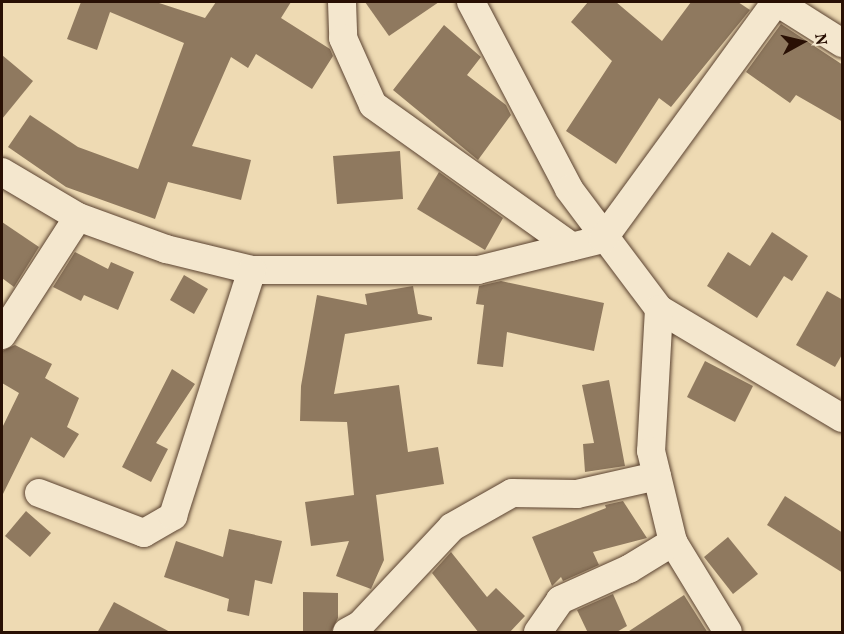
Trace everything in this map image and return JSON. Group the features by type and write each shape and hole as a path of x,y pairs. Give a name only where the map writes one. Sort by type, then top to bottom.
{"street":[{"path":"342,2 343,38 373,105 572,247"},
{"path":"471,2 569,189 603,239 659,309 843,418"},
{"path":"2,172 78,217 166,249 252,270 478,270 603,239 777,2 843,43"},
{"path":"2,335 78,217"},
{"path":"39,493 144,533 173,516 252,270"},
{"path":"659,309 651,440 657,476 673,542 728,633"},
{"path":"347,633 360,625 452,527 512,493 577,494 657,476"},
{"path":"538,633 560,600 629,569 673,542"}],"building":[{"path":"81,2 156,2 205,18 216,2 291,2 281,18 330,49 333,56 312,89 256,54 248,68 231,57 192,146 251,160 241,200 168,182 155,219 66,187 8,147 30,115 78,147 138,169 184,43 110,12 97,50 67,39"},
{"path":"365,2 439,2 389,36"},
{"path":"588,2 616,2 662,41 691,2 738,2 750,10 671,107 659,98 616,164 566,131 612,61 571,22"},
{"path":"781,24 843,65 843,122 796,95 790,103 746,72"},
{"path":"444,25 481,57 467,75 506,105 511,115 478,160 393,90"},
{"path":"2,55 33,81 2,119"},
{"path":"400,151 403,199 337,204 333,156"},
{"path":"439,172 503,218 485,250 417,209"},
{"path":"2,222 39,247 14,287 2,278"},
{"path":"772,232 808,256 792,281 784,276 757,318 707,286 728,252 750,266"},
{"path":"75,252 108,269 111,262 134,272 118,310 84,295 81,301 53,287"},
{"path":"184,275 208,289 194,314 170,300"},
{"path":"501,281 604,303 594,351 507,332 503,367 477,364 484,305 476,304 479,286"},
{"path":"413,286 418,314 432,317 432,320 345,334 334,394 399,385 408,452 438,447 444,484 376,495 384,560 371,589 336,576 349,541 311,546 305,502 354,495 347,422 300,421 301,386 317,295 367,305 365,294"},
{"path":"827,291 843,300 843,353 835,367 796,345"},
{"path":"15,345 52,364 45,378 79,398 67,427 79,434 64,458 31,437 2,496 2,428 19,393 2,383 2,351"},
{"path":"705,361 753,386 735,422 687,397"},
{"path":"172,369 195,384 156,443 168,449 151,482 122,467"},
{"path":"609,380 625,466 585,472 583,444 594,443 582,385"},
{"path":"785,496 843,533 843,573 767,525"},
{"path":"623,501 647,538 593,552 599,565 563,581 561,577 552,586 532,537 606,508 605,505"},
{"path":"26,511 51,533 30,557 5,536"},
{"path":"229,529 282,541 272,584 255,580 249,616 227,611 229,599 164,577 176,541 223,557"},
{"path":"728,537 758,574 733,594 704,557"},
{"path":"451,552 487,597 496,588 525,616 509,633 479,633 432,573"},
{"path":"303,592 338,593 338,618 331,632 303,632"},
{"path":"613,594 627,626 615,633 588,633 577,610"},
{"path":"684,595 708,633 626,633"},
{"path":"114,602 172,633 97,633"}]}
